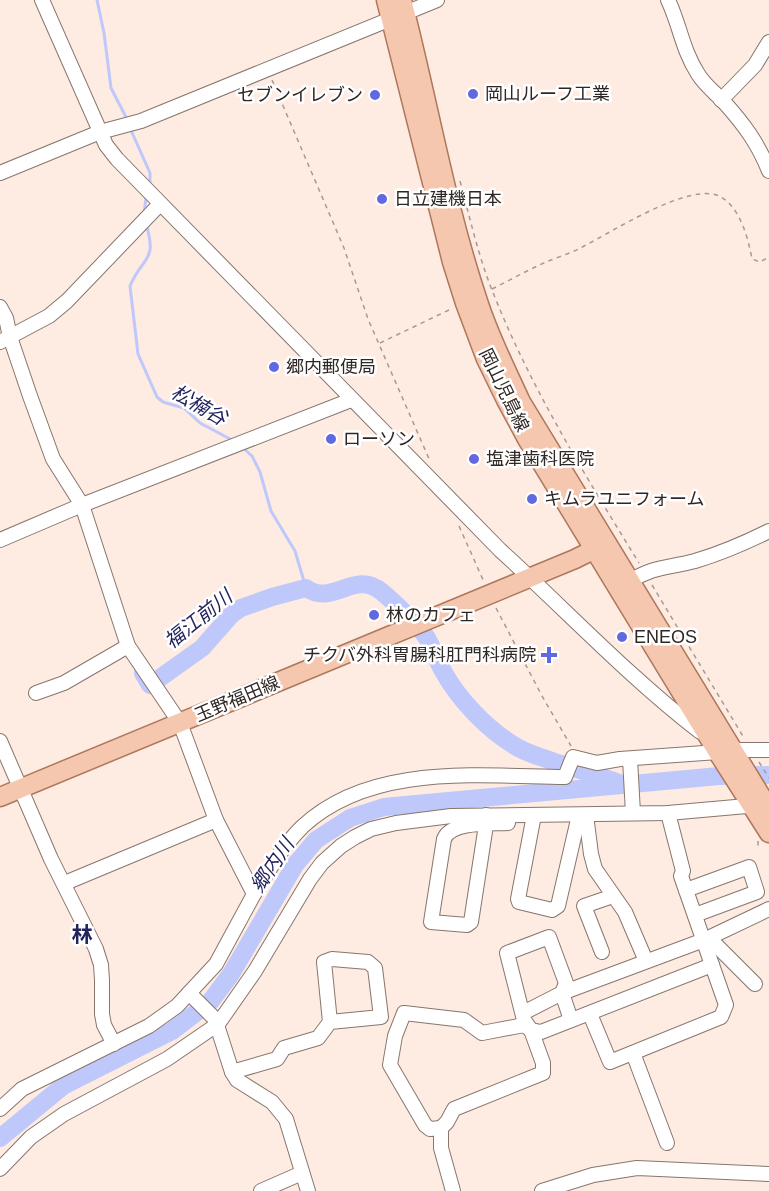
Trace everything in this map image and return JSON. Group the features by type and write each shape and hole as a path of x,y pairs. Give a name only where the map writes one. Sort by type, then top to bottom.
{"main road":[{"name":"岡山児島線","path":"386,0 399,11 452,262 478,297 494,343 521,402 600,546 643,617 735,753 761,804 769,833"},
{"name":"岡山児島線","path":"600,546 637,577 643,617 675,682 707,735 735,753"},
{"name":"玉野福田線","path":"0,797 415,626 487,591 600,546"}],"street":[{"path":"42,0 106,145 117,159 500,550 648,690 707,735"},
{"path":"0,173 100,132 130,124 399,11 437,0"},
{"path":"668,0 676,17 683,48 699,76 745,126 756,142 769,171"},
{"path":"721,100 755,65 769,42"},
{"path":"5,340 49,316 160,204"},
{"path":"0,307 6,318 5,340 53,459 82,505 129,646 180,723 216,820 254,894"},
{"path":"0,540 82,505 351,400"},
{"path":"637,577 731,550 769,531"},
{"path":"36,693 64,683 129,646"},
{"path":"648,690 655,692 667,690 675,682"},
{"path":"0,741 51,859 96,949 102,980 104,1025 114,1044"},
{"path":"0,1109 22,1089 149,1026 177,1006 216,964 277,855 302,828 325,809 351,794 389,784 447,776 565,777 572,763 769,750"},
{"path":"630,760 633,810"},
{"path":"0,1169 31,1137 64,1114 167,1059 217,1022 255,971 322,863 340,846 371,829 396,823 451,816 486,820 581,817 633,810 668,813 761,804"},
{"path":"590,1014 610,1062 721,1017 726,1005 706,939 681,876 683,872 668,813"},
{"path":"533,818 519,902 552,910 558,906 581,817"},
{"path":"581,817 595,869 625,912 646,961"},
{"path":"64,884 216,820"},
{"path":"486,820 471,922 466,925 431,922 446,832 455,827 486,820"},
{"path":"686,890 749,867 757,892 695,915"},
{"path":"602,952 584,906 613,896"},
{"path":"523,1013 562,993 706,939 769,909"},
{"path":"571,1020 562,993 566,983 549,937 507,953 524,1020 531,1030 543,1063 543,1073 454,1109 441,1128 430,1129 425,1125 390,1065 395,1036 404,1013 464,1020 482,1033 524,1025 531,1030 541,1032 712,965"},
{"path":"706,939 754,984"},
{"path":"232,1072 277,1059 284,1048 318,1038 330,1022 324,962 332,959 369,962 375,968 381,1017 330,1022"},
{"path":"190,994 217,1022 232,1072 237,1080 280,1110 286,1119 308,1191"},
{"path":"633,1053 667,1143"},
{"path":"441,1128 441,1148 453,1191"},
{"path":"542,1191 594,1175 637,1168 769,1174"},
{"path":"261,1191 302,1173"}],"path":[{"path":"267,68 344,248 358,294 431,463"},
{"path":"458,172 479,251 478,297 517,350 637,577 735,753 769,778"},
{"path":"379,343 478,297 543,263 584,247 611,230 682,197 717,195 726,201 748,234 752,258 760,262 769,257"},
{"path":"458,522 487,591 536,686 572,763"}],"waterway":[{"name":"松楠谷","path":"97,0 111,88 127,119"},
{"name":"松楠谷","path":"130,128 150,173 150,182"},
{"name":"松楠谷","path":"144,214 146,198"},
{"name":"松楠谷","path":"146,224 149,253 130,286 138,354 157,397 163,402 184,408 200,423 234,441"},
{"name":"松楠谷","path":"242,447 252,456 260,472 271,511 295,551 306,588"},
{"name":"福江前川","path":"143,673 150,685 202,648 232,614 241,608 306,588 316,593 325,593 362,584 372,586 382,592 424,633 457,693 494,731 528,752 627,786"},
{"name":"郷内川","path":"0,1138 63,1086 172,1031 210,1002 231,974 295,865 316,840 350,818 384,807 719,776 769,775"}],"place":[{"name":"岡山ルーフ工業","path":"473,94"},
{"name":"セブンイレブン","path":"375,95"},
{"name":"日立建機日本","path":"382,199"},
{"name":"郷内郵便局","path":"274,367"},
{"name":"ローソン","path":"331,439"},
{"name":"塩津歯科医院","path":"474,459"},
{"name":"キムラユニフォーム","path":"532,499"},
{"name":"林のカフェ","path":"374,615"},
{"name":"ENEOS","path":"622,637"},
{"name":"チクバ外科胃腸科肛門科病院","path":"549,655"}],"district":[{"name":"林","path":"82,935"}]}
